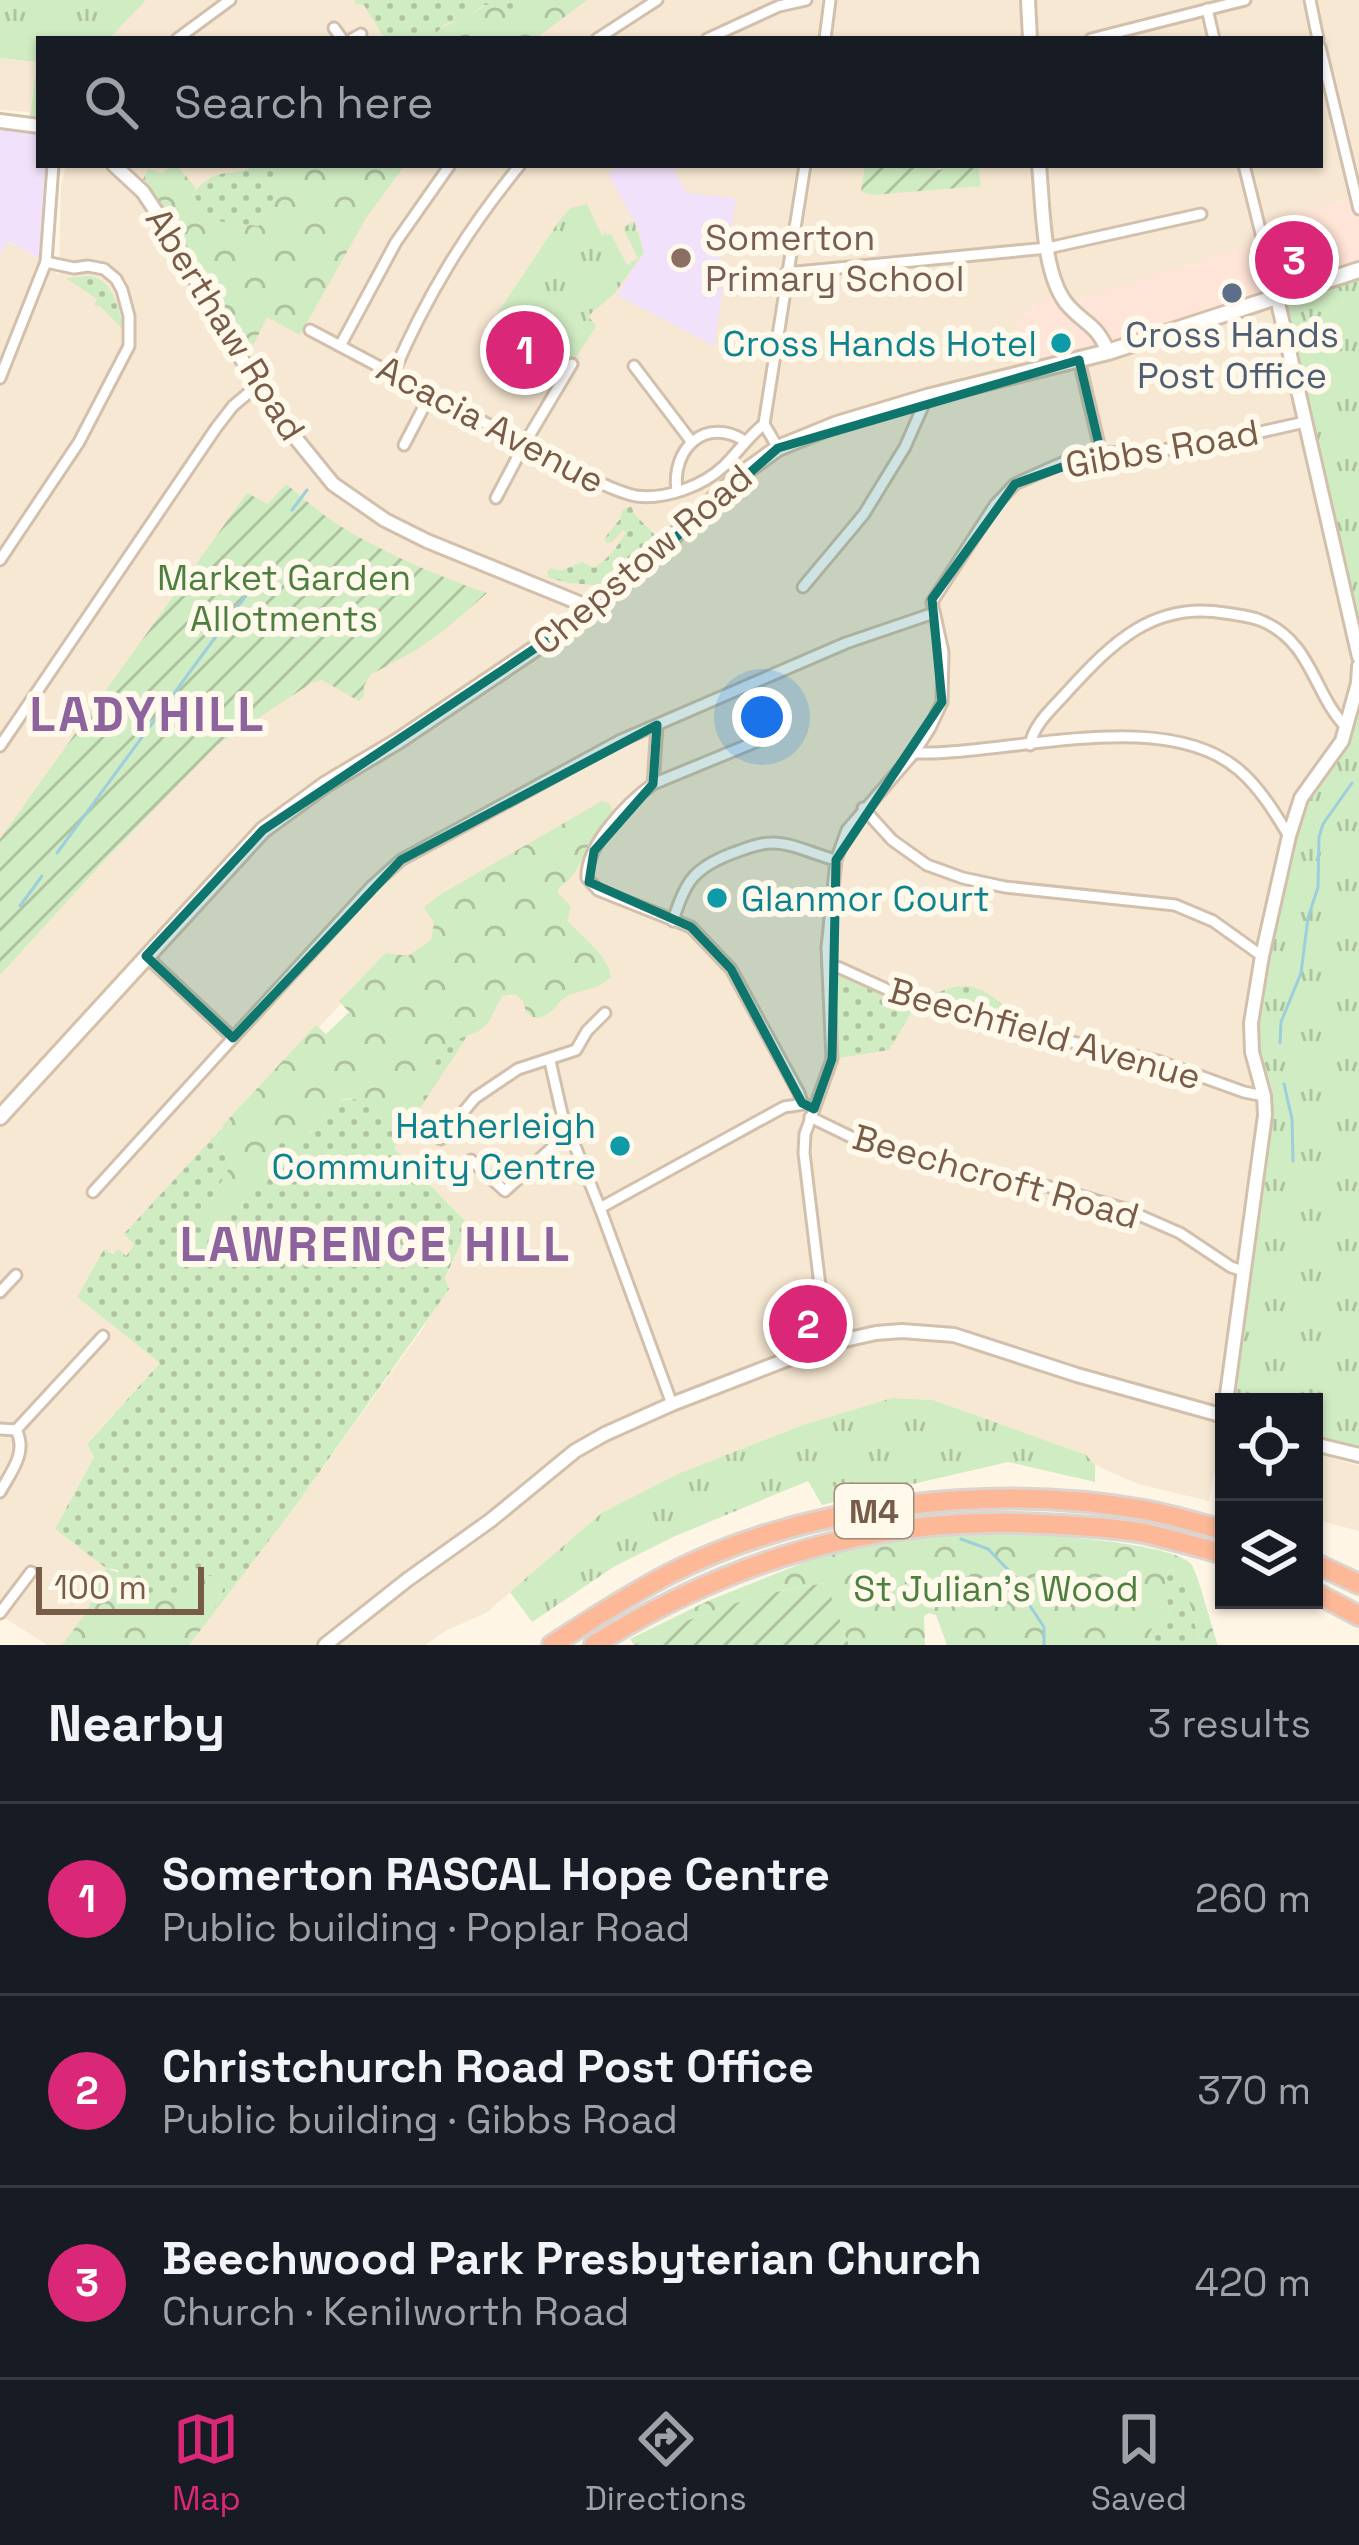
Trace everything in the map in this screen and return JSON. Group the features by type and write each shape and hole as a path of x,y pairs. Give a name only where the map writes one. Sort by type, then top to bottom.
{"highway":[{"name":"M4","path":"552,1645 670,1574 780,1531 836,1517 963,1500 1040,1501 1144,1510 1215,1528"},
{"name":"M4","path":"593,1645 670,1600 723,1576 837,1540 904,1528 1074,1526 1142,1533 1215,1552"},
{"path":"1323,1567 1359,1585"},
{"path":"1323,1597 1359,1616"}],"main road":[{"name":"Chepstow Road","path":"0,1117 263,830 594,609 739,476 778,448 837,424 1079,361 1359,270"}],"street":[{"path":"181,36 230,0"},
{"path":"603,36 657,0"},
{"path":"714,36 779,6 806,0"},
{"path":"825,36 830,0"},
{"path":"1028,0 1030,36"},
{"path":"1103,36 1245,0"},
{"path":"1310,0 1318,36"},
{"path":"1207,9 1213,36"},
{"path":"334,28 340,36"},
{"path":"1323,61 1359,209"},
{"path":"0,121 36,126"},
{"path":"0,378 46,262 53,168"},
{"name":"Aberthaw Road","path":"121,168 170,231 219,323 281,420 333,484 427,542 594,609"},
{"path":"340,346 396,242 448,168"},
{"path":"393,374 421,310 489,202 517,168"},
{"path":"778,448 764,424 804,168"},
{"path":"1039,168 1053,280 1066,303 1100,332 1108,352"},
{"path":"1227,1393 1265,1114 1251,1023 1262,956 1301,798 1335,753 1347,728 1359,661 1245,168"},
{"path":"786,273 1048,248 1201,214"},
{"path":"0,560 80,442 129,346 129,316 116,279 104,269 46,262"},
{"name":"Acacia Avenue","path":"310,331 591,479 632,496 677,491"},
{"path":"1079,361 1101,453"},
{"path":"496,498 572,364"},
{"path":"634,366 692,441"},
{"path":"0,746 216,428 258,385"},
{"path":"404,446 430,395"},
{"path":"802,587 864,514 905,447 927,398"},
{"name":"Gibbs Road","path":"934,613 935,594 994,506 1015,484 1064,462 1101,453 1178,448 1305,422"},
{"path":"745,441 724,432 692,441 676,467 677,491 715,474 764,424"},
{"path":"1030,745 1040,722 1114,644 1147,621 1190,610 1262,621 1281,634 1308,661 1334,715 1347,728"},
{"path":"93,1192 401,860 620,741 846,643 934,613 943,652 942,701 914,753 848,830 836,860 828,966 832,1059 805,1133 804,1153 827,1344"},
{"path":"653,784 657,725"},
{"path":"914,753 949,754 1118,737 1192,744 1246,776 1289,836"},
{"path":"600,1208 784,1107 802,1103 731,970 691,927 598,890 589,882 586,866 616,819 653,784 760,740"},
{"path":"863,808 908,853 962,878 1064,895 1175,905 1213,921 1262,956"},
{"path":"673,921 681,895 698,871 746,848 771,843 836,860"},
{"path":"146,956 233,1038"},
{"name":"Beechfield Avenue","path":"828,966 972,1020 1140,1056 1264,1096"},
{"path":"441,1139 475,1099 518,1069 576,1051 605,1013"},
{"path":"550,1061 562,1114 672,1404"},
{"name":"Beechcroft Road","path":"802,1103 878,1150 1050,1187 1125,1209 1180,1233 1243,1270"},
{"path":"471,1160 505,1191 557,1143 573,1141"},
{"path":"0,1292 16,1275"},
{"path":"325,1645 575,1451 672,1404 827,1344 876,1333 954,1334 1215,1413"},
{"path":"16,1430 103,1336"},
{"path":"0,1429 16,1430"},
{"path":"0,1492 21,1450 16,1430"},
{"path":"1323,1446 1359,1455"},
{"path":"0,1613 31,1572"}],"highlighted area":[{"path":"1079,360 1101,453 1015,484 932,599 942,702 836,860 832,1059 814,1109 802,1103 731,969 691,927 589,882 594,851 653,784 657,725 401,860 233,1038 146,956 263,830 594,609 778,448"}],"shaded area":[{"path":"146,0 1359,0 1359,657 1264,1096 1225,1393 1215,1393 1215,1470 1209,1501 1138,1484 1095,1465 1086,1455 933,1400 892,1398 803,1425 680,1473 603,1512 486,1613 425,1645 189,1645 424,1327 469,1225 394,1148 387,955 125,1233 134,1244 125,1256 103,1250 77,1297 160,1363 87,1443 94,1456 55,1529 106,1568 86,1613 62,1645 47,1645 0,1615 0,257 6,241 46,262 59,276 65,168 1323,168 1323,36 112,36"},
{"path":"0,58 36,62 30,112 0,110"},
{"path":"0,121 36,126 36,168 53,168 46,262 7,241 0,257"},
{"name":"Somerton Primary School","path":"617,168 674,168 687,193 736,198 728,250 719,249 724,282 714,346 617,295 644,252 639,230 608,174"},
{"path":"1359,197 1359,270 1035,370 1028,338 1020,339 1017,320 1048,295 1066,303 1262,241 1258,222"},
{"path":"1323,1456 1359,1466 1359,1531 1323,1521"}],"green space":[{"path":"0,0 146,0 112,36 36,36 36,62 0,58"},
{"path":"529,0 512,15 500,6 483,5 466,19 445,24 436,36 383,36 364,5 355,3"},
{"path":"529,0 587,0 539,36 436,36 443,27 489,3 512,15"},
{"path":"36,70 36,125 29,124"},
{"path":"179,168 213,218 259,226 272,210 286,168 403,168 366,218 300,335 267,317 244,364 139,188 148,169 163,173"},
{"path":"286,168 272,210 260,226 213,219 193,194 209,178"},
{"path":"865,168 978,168 981,186 872,195 861,191"},
{"path":"587,204 602,236 604,228 627,265 638,258 623,228 634,221 644,252 615,293 588,316 596,326 572,364 493,320 559,221 571,208"},
{"path":"1359,270 1359,657 1277,298"},
{"path":"89,276 110,290 125,331 94,305 97,299 66,278"},
{"name":"Market Garden Allotments","path":"286,484 366,541 487,593 416,650 370,675 359,701 322,680 313,682 217,745 0,975 0,839 247,493 268,504"},
{"path":"631,506 656,536 604,586 549,578 551,568 560,571 582,562 594,568 604,561 626,532 612,542 604,539 623,510"},
{"path":"1359,666 1359,1455 1323,1446 1323,1393 1228,1393 1265,1115 1251,1023 1301,798 1335,753"},
{"path":"602,801 609,803 611,816 558,893 571,907 567,920 599,953 611,977 566,997 538,1018 526,1012 515,994 502,996 479,1031 443,1045 420,1096 407,1112 392,1116 356,1099 338,1101 306,1135 278,1139 265,1175 247,1193 241,1208 213,1225 204,1225 203,1217 231,1164 216,1143 224,1124 316,1025 326,1034 349,1012 339,1001 386,953 408,956 431,940 434,923 424,907"},
{"path":"828,966 917,1003 889,1050 832,1059"},
{"path":"950,988 975,988 1002,1004 1020,1029 917,1003"},
{"path":"468,1035 394,1148 469,1225 445,1278 449,1289 213,1614 224,1586 218,1576 175,1596 130,1602 124,1597 118,1570 106,1568 55,1529 94,1457 87,1444 160,1363 77,1297 104,1249 113,1254 118,1249 126,1256 134,1244 124,1234 222,1128 216,1143 231,1164 203,1217 213,1225 241,1208 246,1189 266,1172 278,1139 310,1133 338,1100 419,1099 443,1045"},
{"path":"892,1398 933,1400 1086,1455 1095,1465 1095,1482 1008,1462 822,1505 808,1481 615,1566 532,1622 510,1592 603,1512 680,1473 803,1425"},
{"name":"St Julian's Wood","path":"987,1532 1094,1540 1178,1556 1194,1569 1218,1645 1200,1645 1184,1580 1172,1568 1165,1584 1170,1616 1153,1626 1154,1645 947,1645 936,1615 929,1613 924,1616 925,1645 849,1645 825,1583 727,1606 634,1645 630,1639 710,1600 818,1557 914,1537"},
{"path":"106,1568 122,1574 124,1596 130,1601 175,1596 207,1576 218,1576 224,1585 213,1614 189,1645 62,1645 86,1613"},
{"path":"1172,1568 1184,1580 1200,1645 1154,1645 1153,1626 1170,1616 1165,1584"},
{"path":"826,1583 849,1645 634,1645 727,1606"}],"waterway":[{"path":"292,510 307,490"},
{"path":"57,853 250,590"},
{"path":"1280,1043 1281,1022 1301,973 1308,918 1318,887 1319,837 1352,783"},
{"path":"20,906 42,876"},
{"path":"1284,1084 1292,1119 1293,1161"},
{"path":"961,1539 988,1549 1018,1580 1044,1627 1044,1645"}],"place":[{"name":"Somerton Primary School","path":"681,258"},
{"name":"Beechwood Park Presbyterian Church","path":"1294,260"},
{"name":"Cross Hands Post Office","path":"1232,293"},
{"name":"Cross Hands Hotel","path":"1061,343"},
{"name":"Somerton RASCAL Hope Centre","path":"525,350"},
{"name":"Glanmor Court","path":"717,898"},
{"name":"Hatherleigh Community Centre","path":"620,1146"},
{"name":"Christchurch Road Post Office","path":"808,1324"}],"district":[{"name":"LADYHILL","path":"148,714"},
{"name":"LAWRENCE HILL","path":"376,1244"}]}
